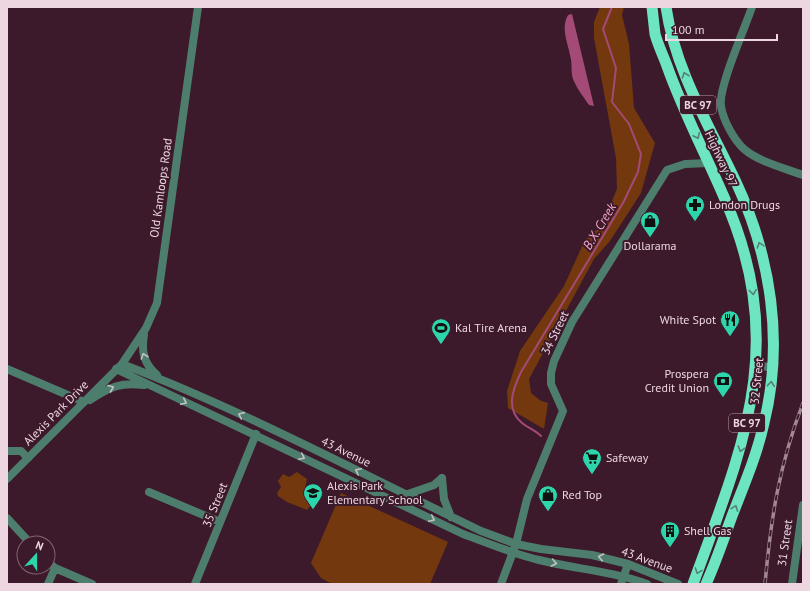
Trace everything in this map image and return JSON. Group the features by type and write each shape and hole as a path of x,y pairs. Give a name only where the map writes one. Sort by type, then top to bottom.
{"highway":[{"name":"Highway 97","path":"652,7 656,35 675,88 736,224 746,254"},
{"name":"Highway 97","path":"666,7 669,32 688,83 744,199"},
{"name":"32 Street","path":"706,584 757,448 770,396 772,367 772,314 768,283 763,254 744,199"},
{"name":"32 Street","path":"693,584 744,437 751,406 756,366 755,311 752,281 746,254"}],"street":[{"name":"Old Kamloops Road","path":"119,366 146,328 157,303 198,7"},
{"path":"752,7 722,90 721,106 732,133 744,149 758,157 803,175"},
{"name":"34 Street","path":"501,584 516,544 527,499 563,411 551,384 551,373 554,361 572,322 667,170 685,164 709,163"},
{"path":"146,328 142,352 151,370 162,379"},
{"name":"43 Avenue","path":"119,366 162,379 264,425 481,531 516,544 541,549 592,555 628,564 678,584"},
{"name":"43 Avenue","path":"119,366 149,386 256,434 463,534 513,553 540,560 624,576 647,584"},
{"name":"Alexis Park Drive","path":"7,479 119,366"},
{"path":"756,366 772,367"},
{"path":"7,369 84,402"},
{"path":"78,408 108,389 121,384 149,386"},
{"name":"35 Street","path":"195,584 256,434"},
{"path":"7,451 20,451 28,458"},
{"path":"405,495 434,485 442,478 444,499 451,516"},
{"path":"149,492 220,522"},
{"name":"31 Street","path":"792,584 803,505"},
{"path":"7,518 23,535"},
{"path":"621,584 628,564"},
{"path":"56,568 92,584"}],"shaded area":[{"path":"600,7 624,7 622,15 629,44 634,108 655,143 641,193 610,241 594,259 529,379 531,393 541,401 548,403 544,429 508,408 507,391 520,351 564,286 585,240 602,225 617,189 616,158 594,38 594,22"},
{"path":"572,14 594,106 589,105 572,77 571,60 565,26 568,15"},
{"path":"297,472 307,479 305,489 312,504 307,510 287,502 278,496 277,493 281,487 278,481 283,474 289,477"},
{"path":"341,493 448,542 430,584 332,584 321,578 311,563"}],"waterway":[{"name":"B.X. Creek","path":"541,436 522,423 514,412 512,399 515,385 521,372 623,203 638,172 641,154 629,124 612,102 616,68 603,29 612,7"}],"railway":[{"path":"765,584 770,536 777,492 788,448 803,403"}],"place":[{"name":"London Drugs","path":"695,222"},
{"name":"Dollarama","path":"650,238"},
{"name":"White Spot","path":"730,337"},
{"name":"Kal Tire Arena","path":"441,345"},
{"name":"Prospera Credit Union","path":"723,398"},
{"name":"Safeway","path":"592,475"},
{"name":"Alexis Park Elementary School","path":"313,510"},
{"name":"Red Top","path":"548,512"},
{"name":"Shell Gas","path":"670,548"}]}
